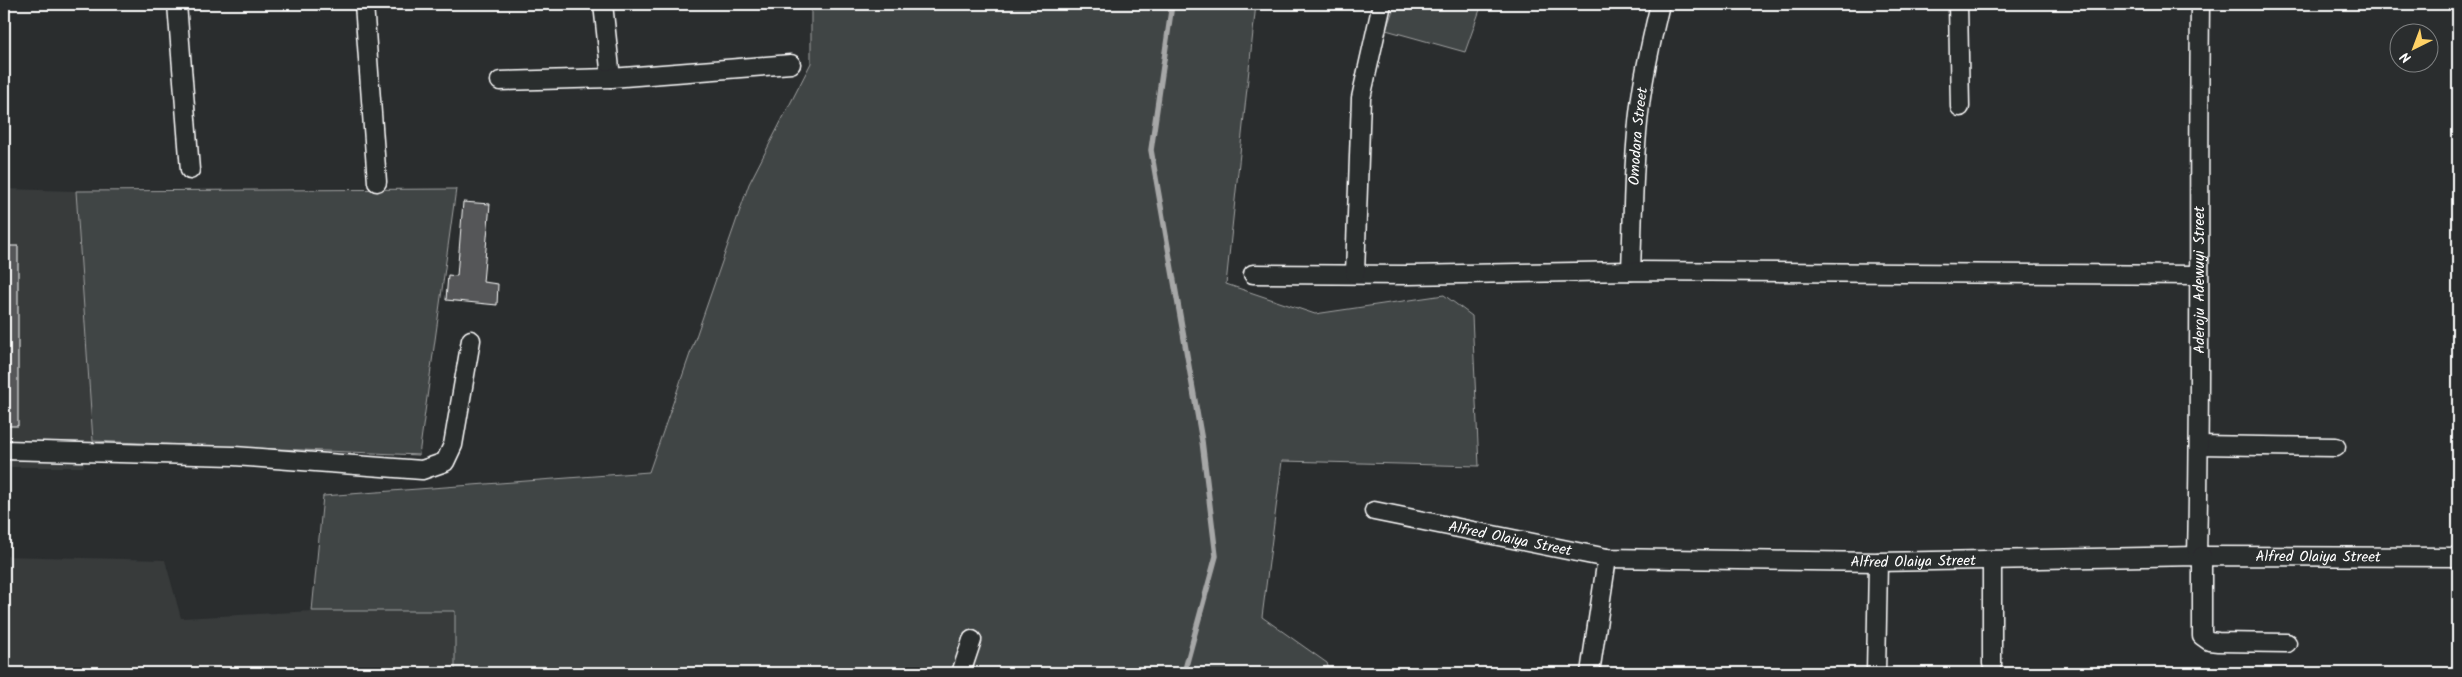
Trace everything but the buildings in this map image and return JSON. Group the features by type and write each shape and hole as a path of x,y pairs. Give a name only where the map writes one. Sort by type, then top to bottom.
{"street":[{"path":"178,4 190,170"},
{"path":"364,4 377,182"},
{"path":"603,4 611,78"},
{"path":"1355,274 1361,98 1382,4"},
{"name":"Omodara Street","path":"1631,270 1634,159 1647,55 1660,4"},
{"path":"1958,4 1960,107"},
{"name":"Aderoju Adewuyi Street","path":"2200,4 2197,274 2199,556 2202,636 2209,641 2218,642 2287,643"},
{"path":"500,81 611,78 791,64"},
{"path":"1253,274 1408,275 1631,270 2197,274"},
{"path":"4,450 234,456 422,470 445,462 453,446 471,340"},
{"path":"2199,445 2336,447"},
{"name":"Alfred Olaiya Street","path":"1374,511 1607,558 1878,562 2199,556 2458,557"},
{"path":"1590,673 1607,558"},
{"path":"1992,560 1992,664"},
{"path":"1876,673 1878,562"},
{"path":"960,673 972,640"}],"shaded area":[{"path":"811,4 1256,4 1226,284 1315,314 1444,295 1472,316 1479,466 1282,461 1262,617 1327,663 1330,673 455,673 455,611 312,611 323,496 649,472 749,184 811,63"},
{"path":"1395,4 1482,4 1465,52 1386,30"},
{"path":"4,189 76,191 93,441 83,467 4,467"},
{"path":"456,189 419,455 93,441 76,191"},
{"path":"4,556 165,560 181,618 312,611 456,611 455,673 4,673"}],"waterway":[{"path":"1172,4 1151,150 1202,441 1216,556 1184,673"}]}
